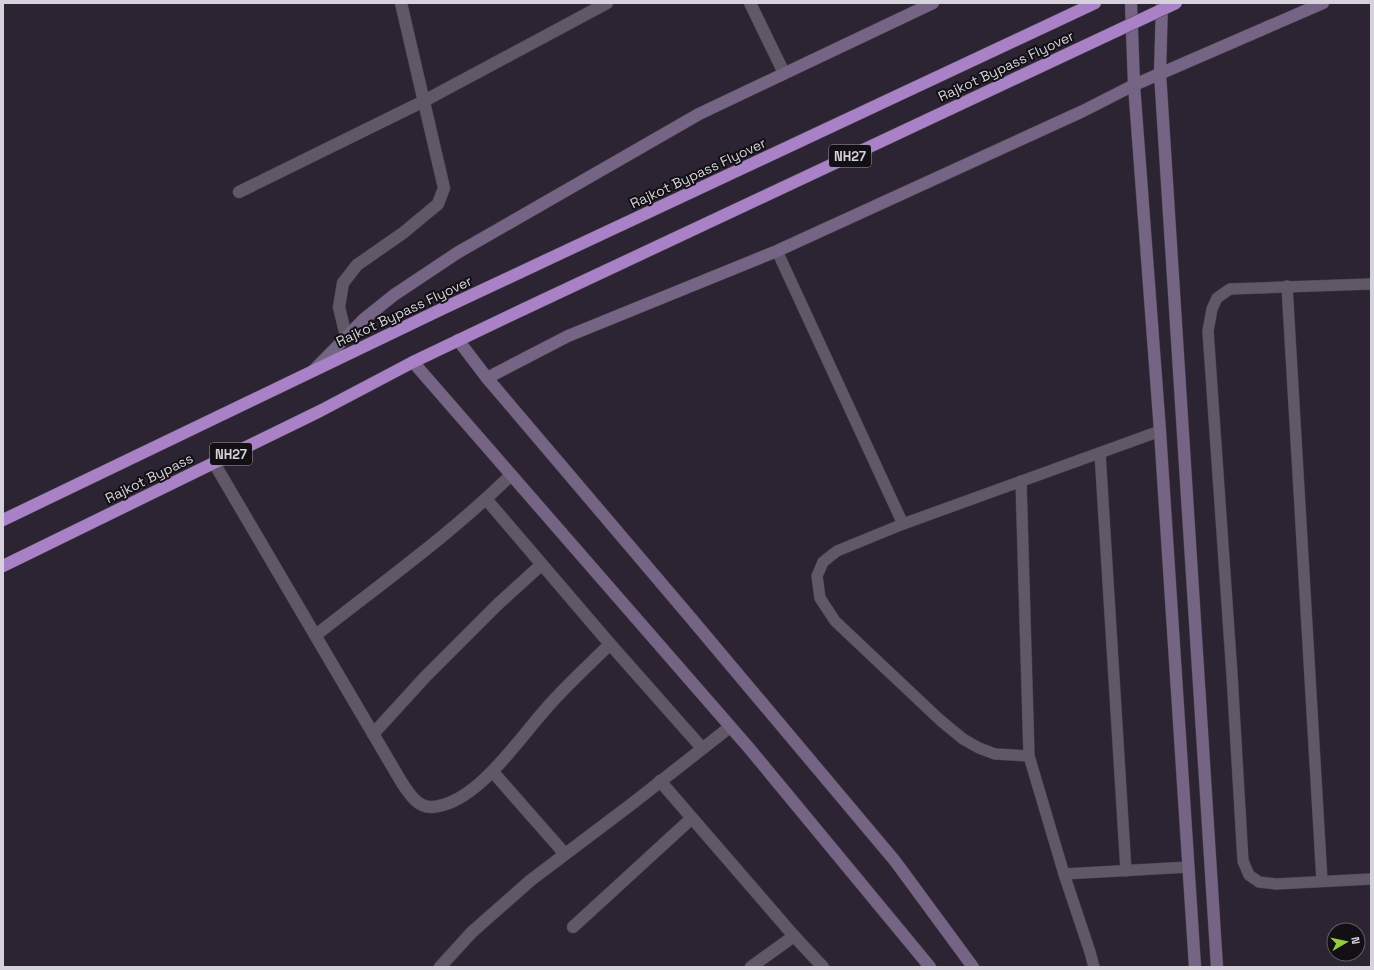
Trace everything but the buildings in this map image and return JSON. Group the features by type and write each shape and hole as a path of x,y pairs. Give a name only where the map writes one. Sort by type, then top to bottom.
{"highway":[{"name":"Rajkot Bypass Flyover","path":"314,371 444,308 1095,3"},
{"name":"Rajkot Bypass Flyover","path":"458,340 1176,3"},
{"name":"Rajkot Bypass","path":"3,566 320,411 458,340"},
{"name":"Rajkot Bypass","path":"3,520 314,371"}],"street":[{"path":"346,336 339,307 343,283 357,265 403,233 438,204 444,188 402,3"},
{"path":"239,192 424,101 496,63 594,6 607,3"},
{"path":"750,3 784,73"},
{"path":"314,371 364,319 394,296 457,253 699,114 933,3"},
{"path":"1131,3 1134,85 1160,432 1195,967"},
{"path":"1162,3 1160,73 1217,967"},
{"path":"487,378 568,336 777,251 1083,111 1160,73 1323,3"},
{"path":"458,340 487,378 895,861 973,967"},
{"path":"413,362 730,727 930,967"},
{"path":"214,462 402,782 420,805 431,807 448,803 462,797 493,772 552,702 610,644"},
{"path":"316,634 452,528 511,475"},
{"path":"486,499 610,644 702,748"},
{"path":"374,734 426,676 541,564"},
{"path":"440,967 472,932 531,880 730,727"},
{"path":"493,772 565,854"},
{"path":"660,781 794,936 823,967"},
{"path":"573,927 692,818"},
{"path":"751,967 794,936"}],"lane":[{"path":"777,251 903,524"},
{"path":"1371,284 1230,289 1217,298 1212,309 1208,331 1232,675 1243,861 1249,875 1259,882 1276,884 1371,879"},
{"path":"1287,286 1322,881"},
{"path":"1028,756 995,754 979,748 963,739 940,720 835,621 820,598 817,576 823,562 837,551 903,524 1160,432"},
{"path":"1100,453 1126,871"},
{"path":"1021,481 1028,756 1094,967"},
{"path":"1064,874 1188,867"}]}
